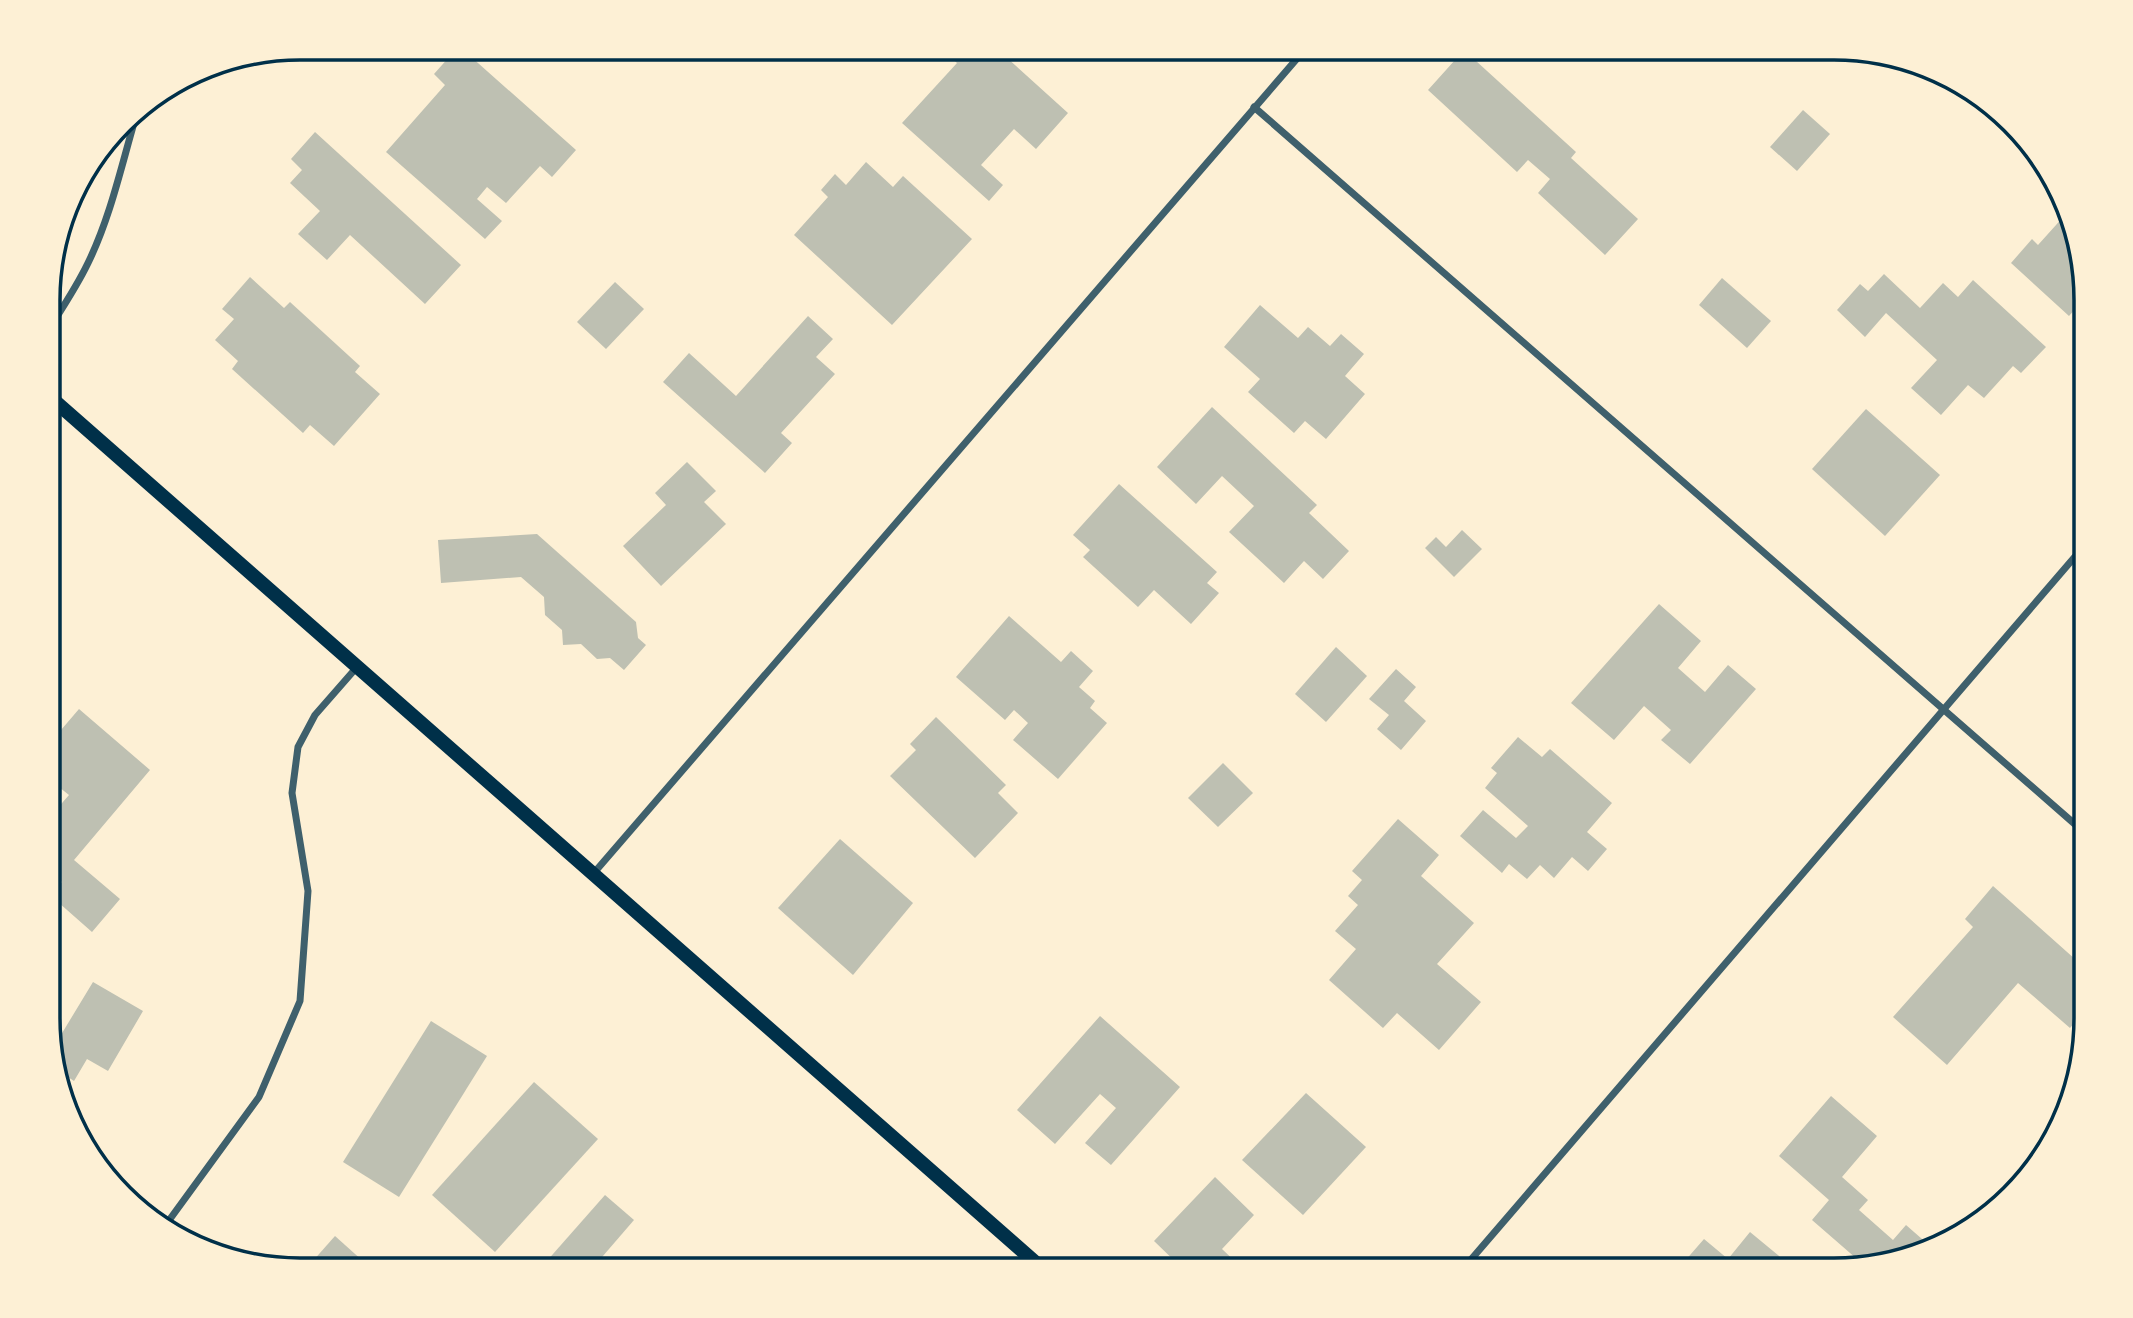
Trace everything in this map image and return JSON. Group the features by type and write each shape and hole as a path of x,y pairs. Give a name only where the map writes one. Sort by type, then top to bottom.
{"main road":[{"path":"60,406 1030,1258"}],"street":[{"path":"593,874 1296,60"},
{"path":"1254,107 2073,822"},
{"path":"60,310 90,260 117,185 133,127"},
{"path":"1472,1258 2073,559"},
{"path":"169,1220 259,1097 300,1001 308,891 292,793 298,747 315,715 357,667"}],"building":[{"path":"446,60 475,60 576,150 552,177 540,166 506,203 487,187 477,199 502,221 485,239 386,152 445,85 434,74"},
{"path":"954,60 1009,60 1068,113 1036,149 1014,129 981,165 1003,185 989,201 902,123 957,63"},
{"path":"1455,60 1475,60 1576,152 1571,158 1638,219 1605,255 1538,193 1550,179 1528,160 1517,172 1428,90"},
{"path":"1803,110 1830,134 1797,171 1770,147"},
{"path":"315,132 461,265 425,304 350,235 327,260 298,234 320,211 290,183 302,170 291,159"},
{"path":"866,162 893,187 903,176 972,239 892,325 794,235 828,197 821,190 835,174 846,185"},
{"path":"2060,221 2069,253 2073,284 2073,312 2069,316 2011,263 2032,239 2038,245"},
{"path":"1884,274 1920,308 1943,283 1958,297 1973,280 2046,347 2021,373 2013,366 1984,398 1968,385 1941,415 1911,388 1937,360 1886,313 1865,337 1837,310 1860,284 1868,291"},
{"path":"250,277 284,308 290,302 360,366 355,372 380,394 334,446 310,425 303,433 232,369 238,361 215,340 234,319 222,309"},
{"path":"1722,278 1771,321 1747,348 1699,305"},
{"path":"615,282 644,309 606,349 577,322"},
{"path":"1260,305 1298,338 1308,327 1330,346 1341,334 1364,354 1345,376 1365,394 1326,439 1305,421 1294,433 1248,392 1260,379 1224,347"},
{"path":"808,316 833,339 816,357 835,374 781,433 792,443 765,473 663,382 689,353 736,396"},
{"path":"1212,407 1317,505 1309,513 1349,551 1323,579 1304,561 1284,583 1229,532 1254,506 1222,476 1196,504 1157,467"},
{"path":"1866,409 1940,475 1885,536 1812,469"},
{"path":"687,462 716,491 704,502 726,524 661,586 623,546 666,505 655,493"},
{"path":"1119,484 1217,572 1207,583 1219,593 1191,624 1154,590 1138,607 1083,557 1090,550 1073,535"},
{"path":"1462,530 1482,549 1454,577 1425,548 1436,537 1446,547"},
{"path":"537,534 636,622 638,638 646,645 624,670 610,658 597,659 581,644 563,645 562,630 545,615 544,597 521,577 441,583 438,540"},
{"path":"1659,604 1701,641 1678,668 1705,692 1728,665 1756,689 1690,764 1661,740 1671,730 1644,706 1614,740 1571,703"},
{"path":"1009,616 1061,662 1071,651 1093,671 1079,687 1095,701 1090,708 1107,723 1058,779 1013,740 1028,723 1014,710 1005,720 956,677"},
{"path":"1336,647 1367,676 1326,722 1295,694"},
{"path":"1396,669 1416,687 1404,701 1426,721 1401,750 1377,729 1389,715 1369,699"},
{"path":"79,709 150,770 74,860 120,899 92,932 60,904 60,805 69,795 60,788 60,731"},
{"path":"936,717 1006,785 998,793 1018,813 975,858 890,776 916,750 910,744"},
{"path":"1518,737 1542,757 1550,749 1612,803 1587,832 1607,849 1588,871 1572,857 1554,878 1540,865 1527,879 1509,864 1502,873 1460,836 1483,810 1516,838 1528,826 1485,788 1497,773 1491,768"},
{"path":"1223,763 1253,793 1218,827 1188,798"},
{"path":"1398,819 1439,855 1421,876 1474,923 1437,964 1481,1002 1439,1050 1397,1013 1383,1028 1329,980 1356,949 1335,931 1358,905 1348,896 1362,880 1352,871"},
{"path":"840,839 913,903 853,975 778,908"},
{"path":"1993,886 2073,957 2073,1025 2070,1028 2018,983 1947,1065 1893,1017 1973,927 1965,919"},
{"path":"93,982 143,1011 108,1071 87,1059 74,1081 67,1076 61,1035"},
{"path":"1100,1016 1180,1087 1111,1165 1085,1143 1116,1108 1100,1094 1055,1144 1017,1110"},
{"path":"431,1021 487,1056 399,1197 343,1162"},
{"path":"534,1082 598,1139 495,1252 432,1195"},
{"path":"1306,1093 1366,1147 1303,1215 1242,1160"},
{"path":"1831,1096 1877,1136 1842,1177 1868,1200 1859,1210 1893,1240 1906,1225 1924,1240 1896,1250 1855,1257 1812,1220 1829,1200 1779,1156"},
{"path":"1215,1177 1254,1215 1222,1249 1231,1258 1172,1258 1154,1241"},
{"path":"605,1195 634,1220 601,1258 549,1258"},
{"path":"1750,1232 1781,1258 1729,1258"},
{"path":"335,1236 360,1258 316,1258"},
{"path":"1704,1239 1727,1258 1687,1258"}]}
